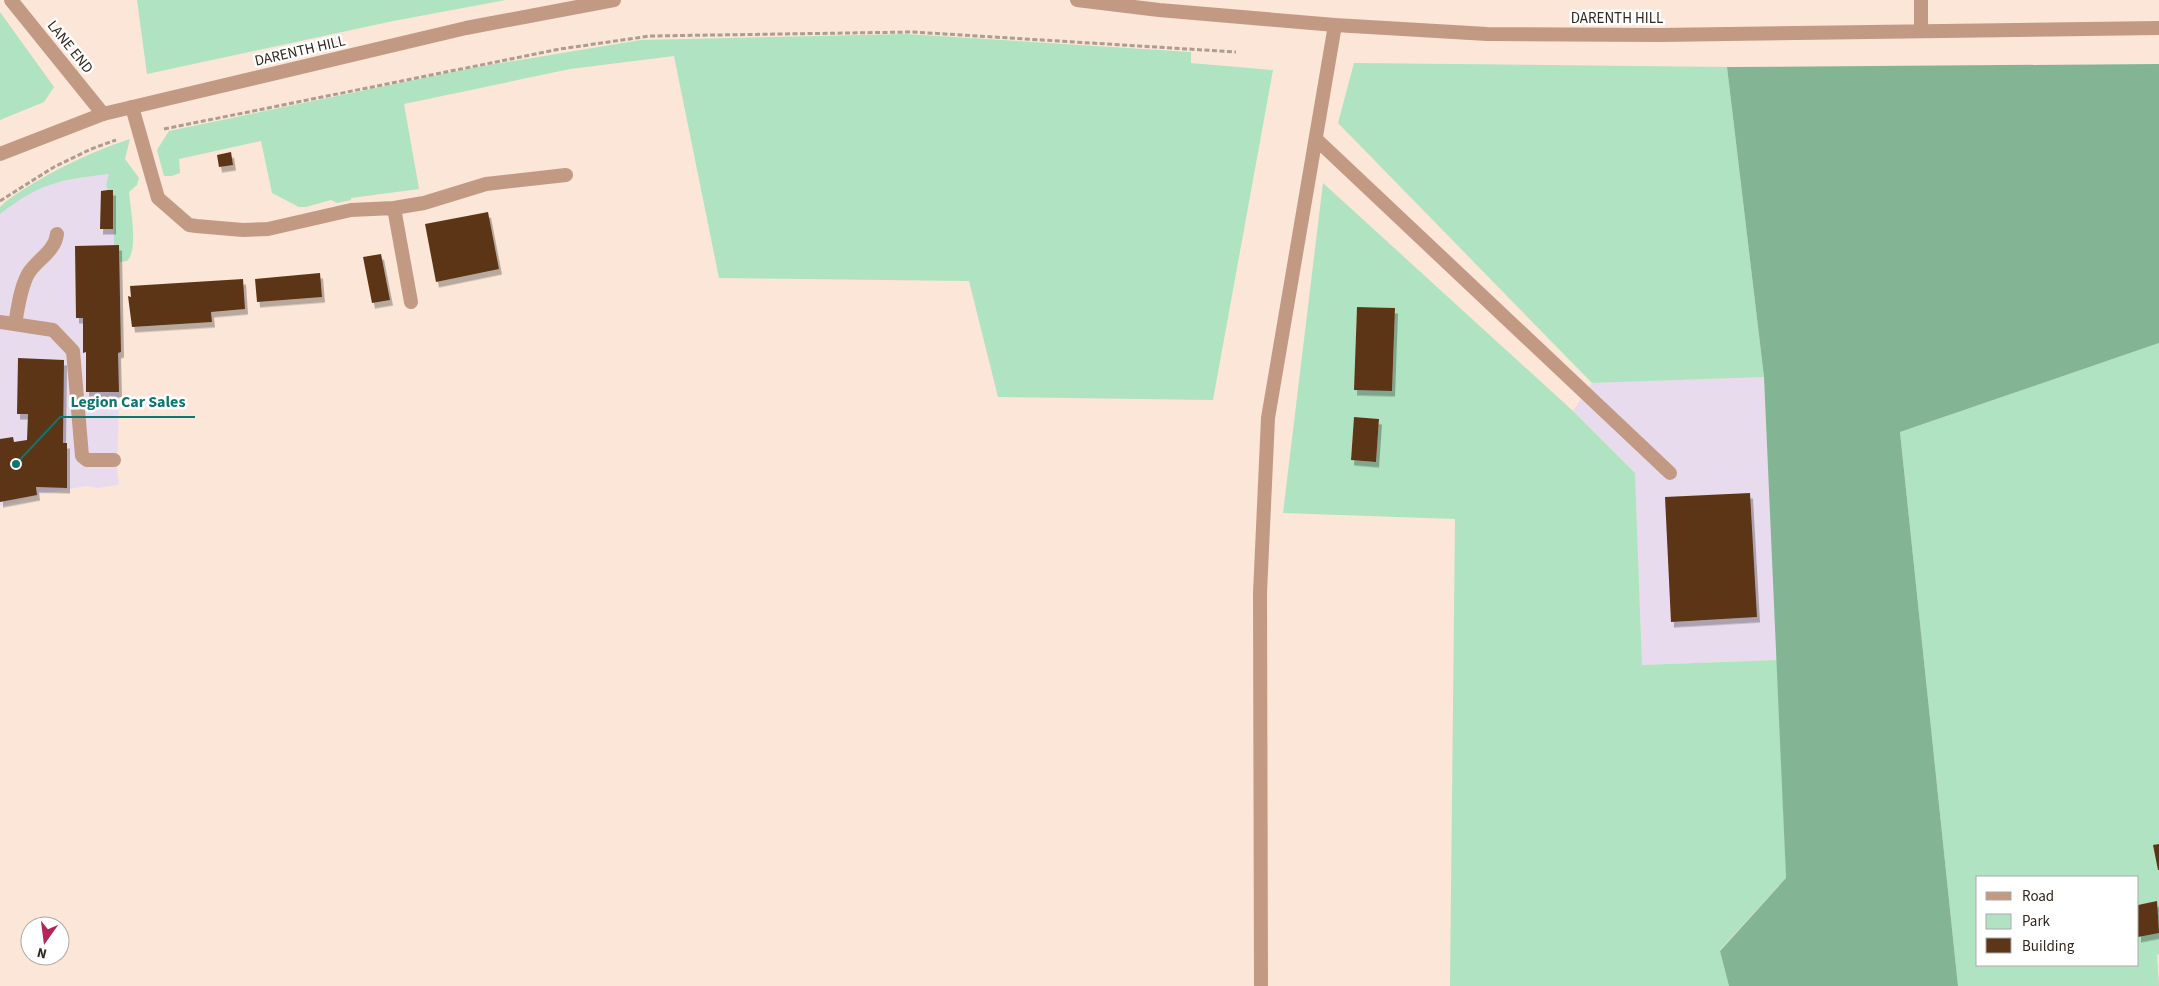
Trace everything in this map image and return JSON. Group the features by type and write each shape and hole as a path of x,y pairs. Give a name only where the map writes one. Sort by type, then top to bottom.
{"street":[{"name":"LANE END","path":"11,0 102,114"},
{"name":"DARENTH HILL","path":"0,154 102,114 466,28 614,0"},
{"name":"DARENTH HILL","path":"1077,0 1159,10 1335,25 1545,35 2159,28"},
{"path":"1921,0 1921,31"},
{"path":"1261,986 1260,593 1268,418 1335,25"},
{"path":"132,107 158,198 189,225 243,230 268,229 350,210 394,208 424,203 486,184 566,174"},
{"path":"1316,139 1670,473"},
{"path":"394,208 411,302"},
{"path":"15,324 26,277 31,269 55,244 57,234"},
{"path":"0,322 53,330 73,351 82,456 87,460 114,460"}],"path":[{"path":"0,201 54,167 90,149 140,134 560,49 650,36 913,32 1236,52"}],"shaded area":[{"path":"109,173 118,184 121,330 117,470 119,485 98,488 86,486 37,495 0,506 0,214 25,195 49,184"},
{"path":"1764,377 1778,660 1642,665 1635,473 1573,411 1592,383"}],"green space":[{"path":"137,0 506,0 393,21 147,74"},
{"path":"0,12 54,87 44,102 0,120"},
{"path":"906,34 1191,52 1191,63 1273,70 1213,400 998,397 969,281 719,278 674,56 570,69 404,104 419,189 351,198 351,200 337,203 331,200 299,207 272,193 261,141 179,159 180,173 172,176 164,176 157,150 169,131 477,67 641,40"},
{"path":"1354,63 1727,67 1764,377 1592,383 1338,123"},
{"path":"2159,64 2159,343 1900,432 1958,986 1729,986 1720,951 1786,878 1764,377 1727,67"},
{"path":"130,139 125,159 139,178 137,185 129,192 133,248 127,261 120,262 119,245 114,245 113,191 108,190 106,185 109,174 76,178 39,189 0,214 0,207 5,202 35,182 81,158"},
{"path":"1323,183 1573,411 1635,473 1642,665 1778,660 1786,878 1720,950 1729,986 1450,986 1455,519 1283,513","holes":["1357,307 1395,308 1392,390 1355,390","1354,417 1379,419 1376,462 1351,460"]},
{"path":"2159,343 2159,954 2157,955 2159,986 1958,986 1900,432"}],"building":[{"path":"231,152 233,165 219,167 217,155"},
{"path":"113,190 113,229 100,229 101,191"},
{"path":"488,212 499,269 436,282 425,224"},
{"path":"119,245 121,352 118,353 119,392 86,392 86,352 83,353 83,318 76,318 75,246"},
{"path":"381,254 390,300 372,303 363,257"},
{"path":"320,273 322,297 257,302 255,279"},
{"path":"243,279 245,309 211,312 212,322 132,327 128,296 131,297 130,286"},
{"path":"1357,307 1395,308 1392,391 1354,390"},
{"path":"18,358 64,360 63,443 67,443 67,488 36,487 37,495 0,502 0,439 13,437 14,442 27,440 28,414 17,414"},
{"path":"1354,417 1379,419 1376,462 1351,460"},
{"path":"1750,493 1757,617 1671,622 1665,497"},
{"path":"2159,844 2159,870 2158,870 2153,845"},
{"path":"2157,901 2159,933 2139,937 2139,905"}],"place":[{"name":"Legion Car Sales","path":"16,464"}]}
